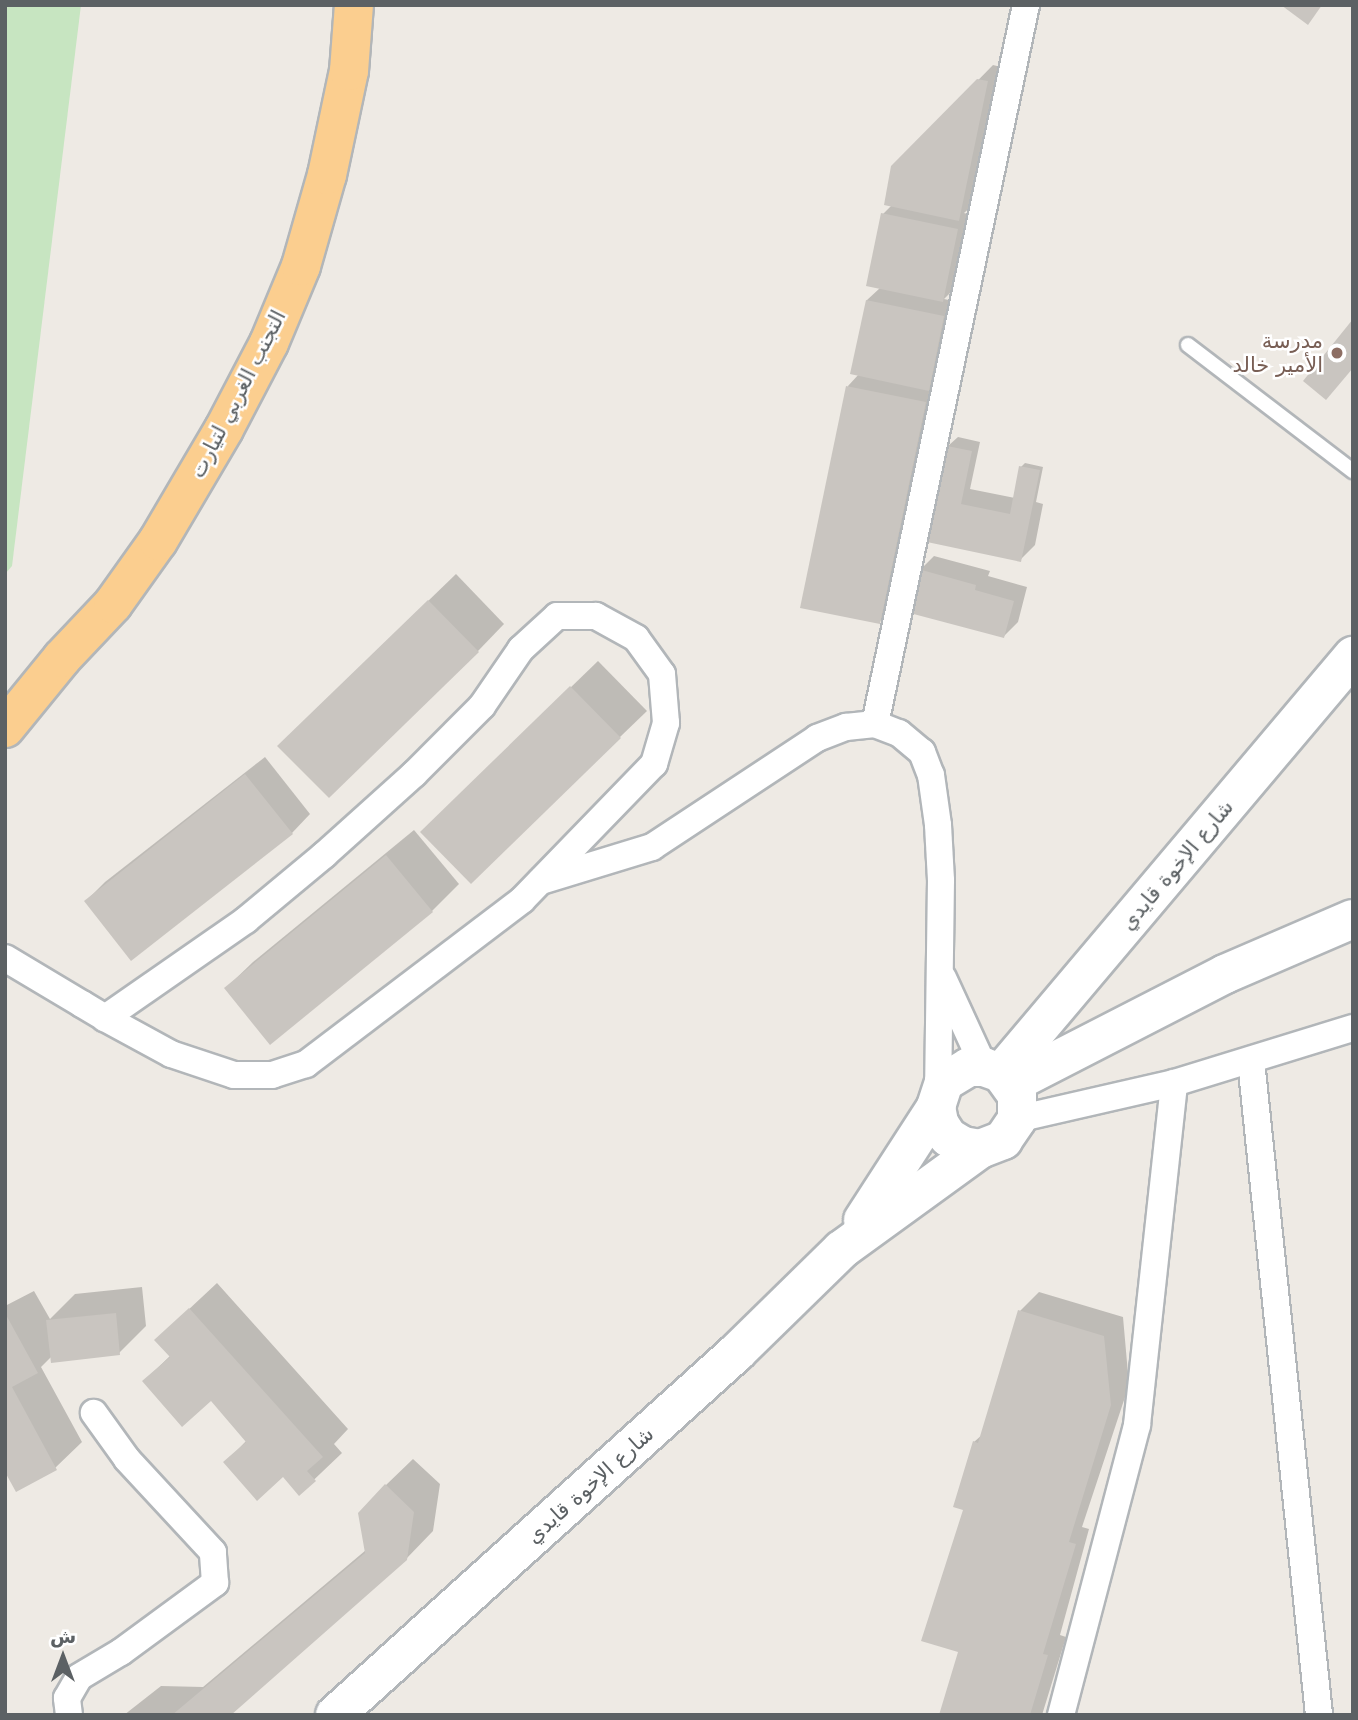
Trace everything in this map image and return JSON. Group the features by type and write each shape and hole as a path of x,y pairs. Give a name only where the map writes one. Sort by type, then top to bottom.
{"highway":[{"name":"التجنب الغربي لتيارت","path":"5,728 62,658 113,604 158,541 224,429 269,343 301,266 327,176 349,71 354,5"}],"main road":[{"name":"شارع الإخوة قايدي","path":"1003,1086 1353,656"},
{"path":"1003,1086 1225,974 1353,919"},
{"path":"969,1067 1003,1086 1003,1140 980,1149 963,1146 948,1137 939,1124 937,1101 944,1082 969,1067"},
{"name":"شارع الإخوة قايدي","path":"841,1250 891,1180 937,1101"},
{"name":"شارع الإخوة قايدي","path":"335,1715 737,1352 841,1250 980,1149"}],"street":[{"path":"875,724 1026,5"},
{"path":"5,958 105,1018 171,1054 234,1075 272,1075 306,1064 522,900 654,764 666,723 662,674 636,638 596,616 557,616 521,649 482,706 414,774 324,855 246,920 105,1018"},
{"path":"540,881 652,847 817,738 846,727 875,724 899,733 922,752 930,775 938,825 941,880 937,1101"},
{"path":"939,967 959,1018 1003,1086 1174,1083 1353,1028"},
{"path":"1251,1061 1319,1715"},
{"path":"1061,1715 1137,1424 1174,1083"},
{"path":"69,1715 66,1698 79,1677 121,1652 215,1583 213,1552 127,1459 94,1413"}],"lane":[{"path":"1188,345 1353,471"}],"green space":[{"path":"5,5 81,5 12,566 5,574"}],"building":[{"path":"1281,5 1322,5 1308,25"},
{"path":"977,79 988,81 959,221 884,205 891,166"},
{"path":"881,213 958,229 943,302 866,286"},
{"path":"866,300 944,316 929,391 850,374"},
{"path":"1353,319 1353,368 1326,400 1303,381"},
{"path":"846,386 926,402 880,624 800,608"},
{"path":"947,446 972,451 961,504 1010,514 1019,466 1040,470 1021,562 927,542"},
{"path":"918,569 976,585 975,590 1014,601 1004,638 906,612"},
{"path":"428,600 479,652 329,798 277,746"},
{"path":"570,686 621,738 471,884 420,832"},
{"path":"245,774 293,834 131,961 84,901"},
{"path":"386,855 433,912 270,1045 224,988"},
{"path":"189,1308 323,1457 307,1471 316,1481 299,1496 283,1477 257,1501 223,1462 246,1442 211,1401 182,1427 142,1381 170,1357 154,1340"},
{"path":"1018,1310 1104,1336 1111,1405 1069,1542 1076,1544 1043,1654 1048,1655 1030,1715 939,1715 958,1652 921,1641 963,1510 953,1507 973,1441 978,1443"},
{"path":"5,1313 38,1373 12,1387 57,1470 16,1492 5,1472"},
{"path":"116,1313 120,1355 51,1363 46,1320"},
{"path":"385,1484 414,1512 407,1560 231,1715 172,1715 365,1553 358,1513"}],"place":[{"name":"مدرسة الأمير خالد","path":"1337,353"}]}
